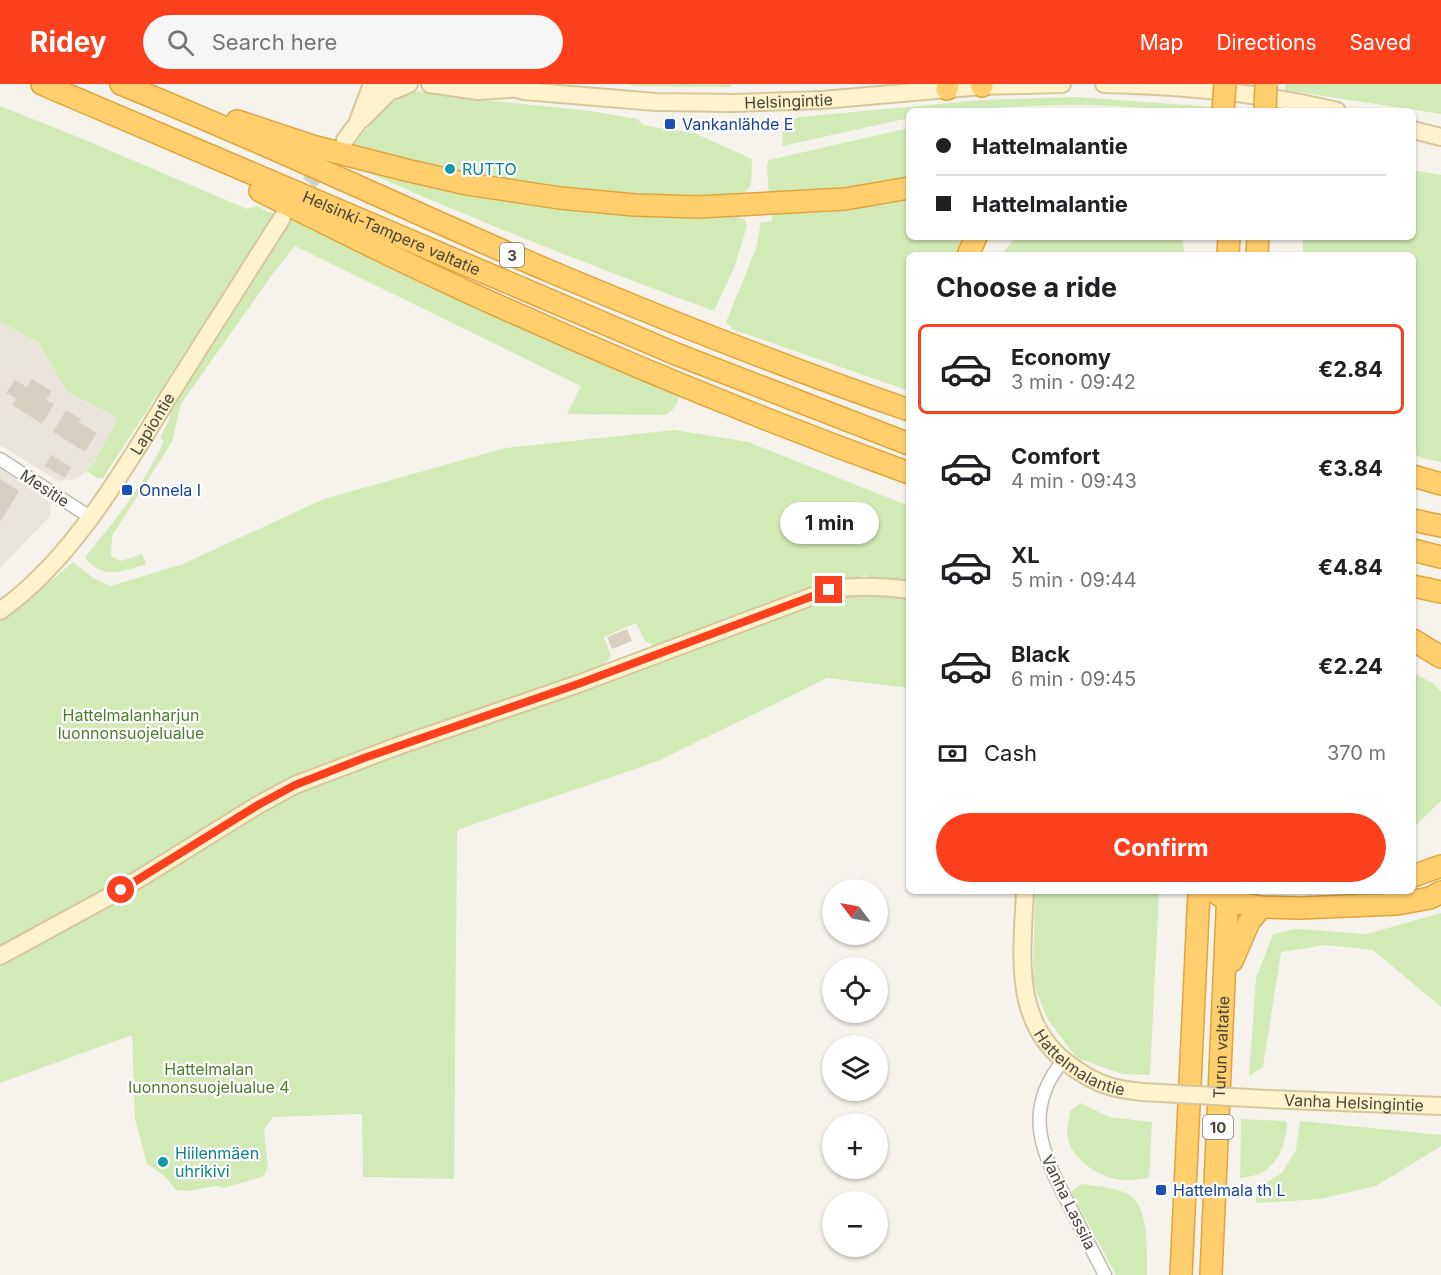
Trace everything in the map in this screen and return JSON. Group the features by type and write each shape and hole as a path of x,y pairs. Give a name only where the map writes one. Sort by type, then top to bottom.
{"highway":[{"name":"Helsinki-Tampere valtatie","path":"42,84 676,354 906,443"},
{"name":"Helsinki-Tampere valtatie","path":"121,84 573,281 707,336 832,384 906,409"},
{"path":"1223,108 1225,84"},
{"path":"1234,108 1235,84"},
{"path":"1265,108 1266,84"},
{"path":"142,92 249,124 312,146 467,184 560,198 635,205 698,207 845,199 906,189"},
{"path":"181,144 200,162 507,310 664,379 808,436 906,471"},
{"path":"1416,477 1441,484"},
{"path":"1416,521 1441,526"},
{"path":"1416,551 1441,556"},
{"path":"1416,587 1441,592"},
{"path":"1416,642 1441,657"},
{"path":"1416,875 1441,866"},
{"path":"1223,894 1261,907 1310,908 1397,904 1430,897 1441,892"},
{"name":"Turun valtatie","path":"1181,1275 1199,894"},
{"name":"Turun valtatie","path":"1211,1275 1226,978 1223,894"},
{"path":"1226,978 1248,922 1261,907"}],"street":[{"path":"357,124 372,84"},
{"path":"345,140 384,87 409,84"},
{"name":"Helsingintie","path":"430,84 478,91 507,87 656,102 734,103 789,102 947,87 1062,84"},
{"path":"1104,84 1210,90 1287,100 1323,108"},
{"path":"1416,131 1441,137"},
{"name":"Lapiontie","path":"0,611 33,584 90,517 122,473 282,218"},
{"name":"Mesitie","path":"0,459 90,517"},
{"path":"0,956 121,890 258,805 295,785 349,763 578,684 808,596 851,586 906,590"},
{"name":"Hattelmalantie","path":"1025,894 1022,961 1027,1001 1036,1029 1048,1047 1063,1061 1102,1085 1115,1089 1267,1099"},
{"name":"Vanha Lassila","path":"1063,1061 1055,1071 1041,1101 1039,1122 1041,1143 1053,1174 1105,1275"},
{"name":"Vanha Helsingintie","path":"1267,1099 1441,1106"}],"shaded area":[{"path":"0,321 39,343 68,391 118,418 93,465 76,479 58,481 0,445"},
{"path":"0,468 49,502 51,511 49,517 0,568"}],"green space":[{"path":"626,84 731,84 731,87 635,86"},
{"path":"1285,84 1441,84 1441,114 1416,110 1416,108 1402,108 1285,90"},
{"path":"420,91 590,111 637,119 644,125 694,133 752,159 750,186 743,193 727,197 555,187 464,173 353,146 388,102 399,94"},
{"path":"1077,97 1214,108 1091,105 906,108 906,119 782,146 784,121 800,117 981,100"},
{"path":"0,106 247,209 257,206 274,215 103,478 97,478 86,471 93,465 118,418 67,391 39,343 0,321"},
{"path":"906,129 906,179 769,197 767,166 769,160"},
{"path":"348,164 510,201 598,212 724,213 744,219 747,226 734,268 714,311 530,240"},
{"path":"1416,171 1441,175 1441,462 1416,455 1416,252 1303,252 1303,240 1416,240"},
{"path":"906,195 906,240 966,240 960,252 906,252 906,390 732,329 726,322 756,249 761,222 771,222 774,212"},
{"path":"294,217 680,394 677,404 665,415 567,414 581,386 295,246 274,272 181,404 172,442 112,536 111,556 121,561 142,554 146,564 113,572 98,569 85,557 118,516 148,472 164,441 160,438 169,420 171,405"},
{"path":"1014,240 1182,240 1184,252 1004,252"},
{"name":"Hattelmalanharjun luonnonsuojelualue","path":"675,430 748,442 906,505 906,583 874,580 865,575 657,647 645,641 636,623 604,637 611,656 601,668 344,757 290,780 97,896 0,948 0,622 14,613 73,562 93,578 111,586 183,564 324,499 505,448"},
{"name":"Hattelmalan luonnonsuojelualue 4","path":"846,593 906,598 906,688 827,678 658,761 457,830 454,1179 363,1177 362,1114 273,1117 264,1130 268,1166 264,1176 224,1188 216,1186 188,1191 176,1190 166,1177 147,1164 135,1119 132,1035 0,1083 0,963 296,792 800,606"},
{"path":"1416,674 1433,683 1441,692 1441,801 1416,825"},
{"path":"1035,894 1159,894 1150,1075 1122,1074 1077,1058 1048,1020 1033,982"},
{"path":"1441,913 1441,1007 1373,950 1325,945 1281,952 1263,1067 1249,1076 1256,978 1273,934 1296,929 1367,934"},
{"path":"1081,1103 1109,1117 1152,1122 1149,1178 1121,1180 1112,1178 1095,1171 1079,1159 1069,1143 1067,1134 1070,1111"},
{"path":"1241,1119 1285,1121 1287,1124 1283,1145 1275,1162 1261,1173 1240,1178"},
{"path":"1300,1121 1441,1135 1441,1146 1376,1186 1320,1199 1256,1203 1256,1189 1282,1173 1296,1150"},
{"path":"1081,1184 1115,1189 1134,1199 1146,1230 1147,1275 1116,1275 1071,1192"}],"building":[{"path":"32,379 51,391 46,400 54,404 42,424 12,405 16,398 6,393 15,380 27,387"},
{"path":"66,410 81,419 79,422 97,433 85,452 53,432"},
{"path":"51,455 71,467 65,478 45,466"},
{"path":"0,479 19,491 0,522"},
{"path":"627,629 632,641 612,649 607,637"}],"tunnel":[{"path":"294,202 327,161"}],"place":[{"name":"Vankanlähde E","path":"670,124"},
{"name":"RUTTO","path":"450,169"},
{"name":"Onnela I","path":"127,490"},
{"name":"Hiilenmäen uhrikivi","path":"163,1162"},
{"name":"Hattelmala th L","path":"1161,1190"}],"route":[{"path":"121,890 258,805 295,785 349,763 578,684 829,590"}]}
